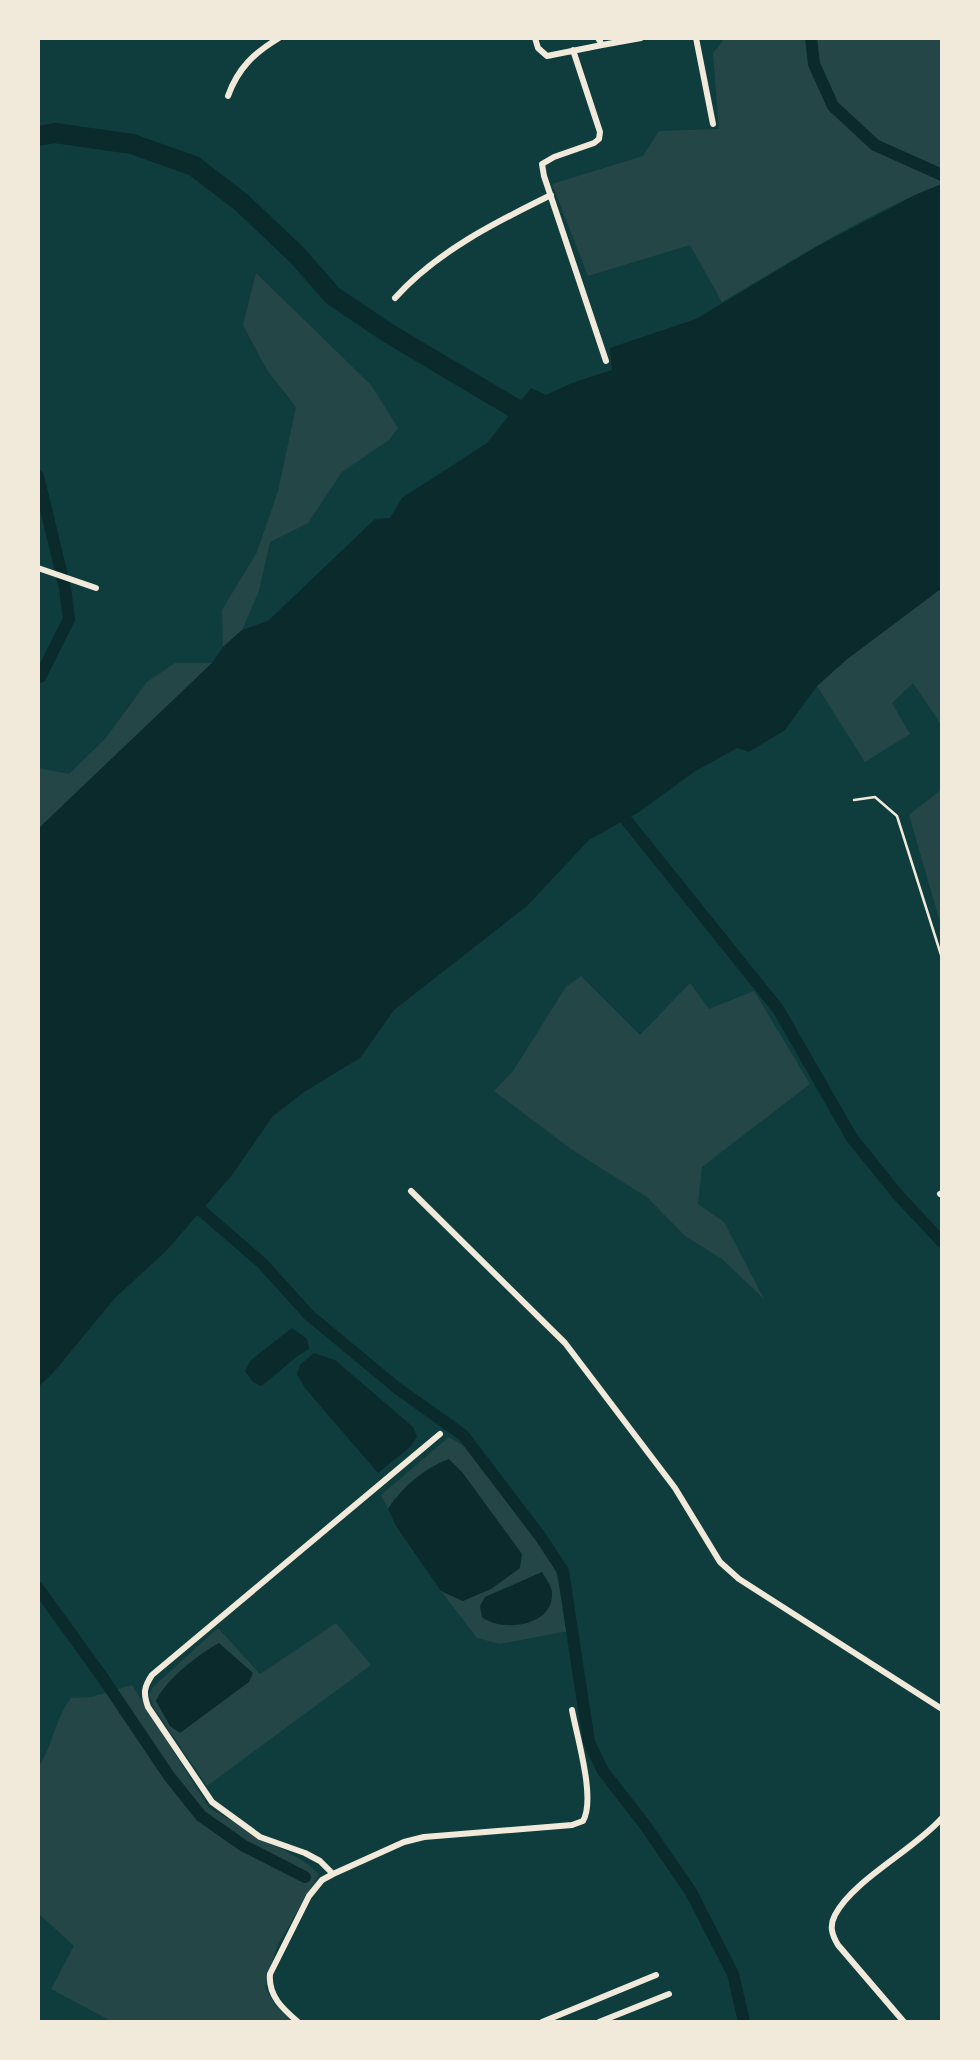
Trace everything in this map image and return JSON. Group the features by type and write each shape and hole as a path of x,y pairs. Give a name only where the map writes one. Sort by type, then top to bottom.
{"street":[{"path":"228,96 244,63 279,38"},
{"path":"535,38 538,48 548,56 600,42 640,38"},
{"path":"696,38 713,124"},
{"path":"573,50 599,139 542,164 606,362"},
{"path":"395,298 420,273 453,250 501,220 551,196"},
{"path":"38,568 96,588"},
{"path":"411,1191 566,1343 675,1488 720,1562 739,1579 942,1709"},
{"path":"333,1874 320,1861 260,1837 212,1802 148,1707 144,1686 152,1674 440,1434"},
{"path":"298,2022 274,1996 270,1974 309,1896 322,1880 413,1839 583,1821 588,1813 587,1789 572,1710"},
{"path":"904,2022 838,1945 832,1921 851,1895 942,1818"},
{"path":"542,2022 656,1974"},
{"path":"599,2022 669,1994"}],"lane":[{"path":"854,800 875,797 897,816 942,958"}],"shaded area":[{"path":"725,38 942,38 942,184 857,223 722,302 690,245 588,276 552,184 643,156 659,131 719,129 713,53"},
{"path":"942,184 942,588 817,686 785,730 749,752 737,748 694,772 639,812 589,840 527,906 394,1010 360,1058 273,1116 232,1175 167,1250 115,1298 38,1387 38,829 242,630 268,621 375,519 390,518 402,498 487,443 531,388 546,395 612,370 610,348 696,319 818,246"},
{"path":"256,273 371,385 398,428 389,440 342,472 308,523 270,542 259,591 242,630 223,647 222,610 257,552 278,491 296,407 267,370 243,325"},
{"path":"942,588 942,726 913,683 892,703 910,734 865,762 817,686"},
{"path":"175,663 212,663 38,829 38,768 69,774 105,739 147,682"},
{"path":"942,789 942,929 909,815"},
{"path":"581,976 640,1035 690,983 709,1009 754,991 810,1084 702,1167 698,1204 724,1222 764,1299 722,1259 685,1236 648,1198 571,1149 494,1091 513,1071 566,987"},
{"path":"292,1328 307,1339 309,1349 261,1386 253,1382 245,1371 251,1360"},
{"path":"314,1353 335,1360 413,1427 417,1437 410,1447 378,1473 297,1374 300,1365"},
{"path":"449,1437 467,1448 553,1561 568,1631 500,1644 477,1638 441,1591 463,1601 395,1498 388,1509 381,1495"},
{"path":"449,1459 522,1554 520,1568 491,1589 463,1601 441,1591 388,1509 414,1479"},
{"path":"542,1572 552,1594 550,1605 536,1620 502,1625 482,1617 480,1606 485,1597"},
{"path":"336,1623 371,1665 207,1786 154,1708 149,1695 153,1687 218,1628 260,1674"},
{"path":"219,1643 253,1673 249,1682 180,1733 170,1726 156,1701 184,1668"},
{"path":"132,1685 209,1808 305,1862 319,1874 277,1946 265,1987 275,2005 292,2022 113,2022 51,1989 74,1946 38,1913 38,1768 71,1698 92,1697"}],"waterway":[{"path":"811,38 814,64 833,106 875,145 942,175"},
{"path":"38,136 55,133 132,144 194,166 241,202 333,296 538,422"},
{"path":"38,476 69,619 40,677"},
{"path":"615,806 778,1009 852,1138 942,1242"},
{"path":"189,1200 262,1263 309,1315 397,1388 463,1435 540,1536 563,1571 589,1742 603,1771 691,1892 733,1974 744,2022"},
{"path":"38,1588 201,1816 244,1846 305,1877"}]}
